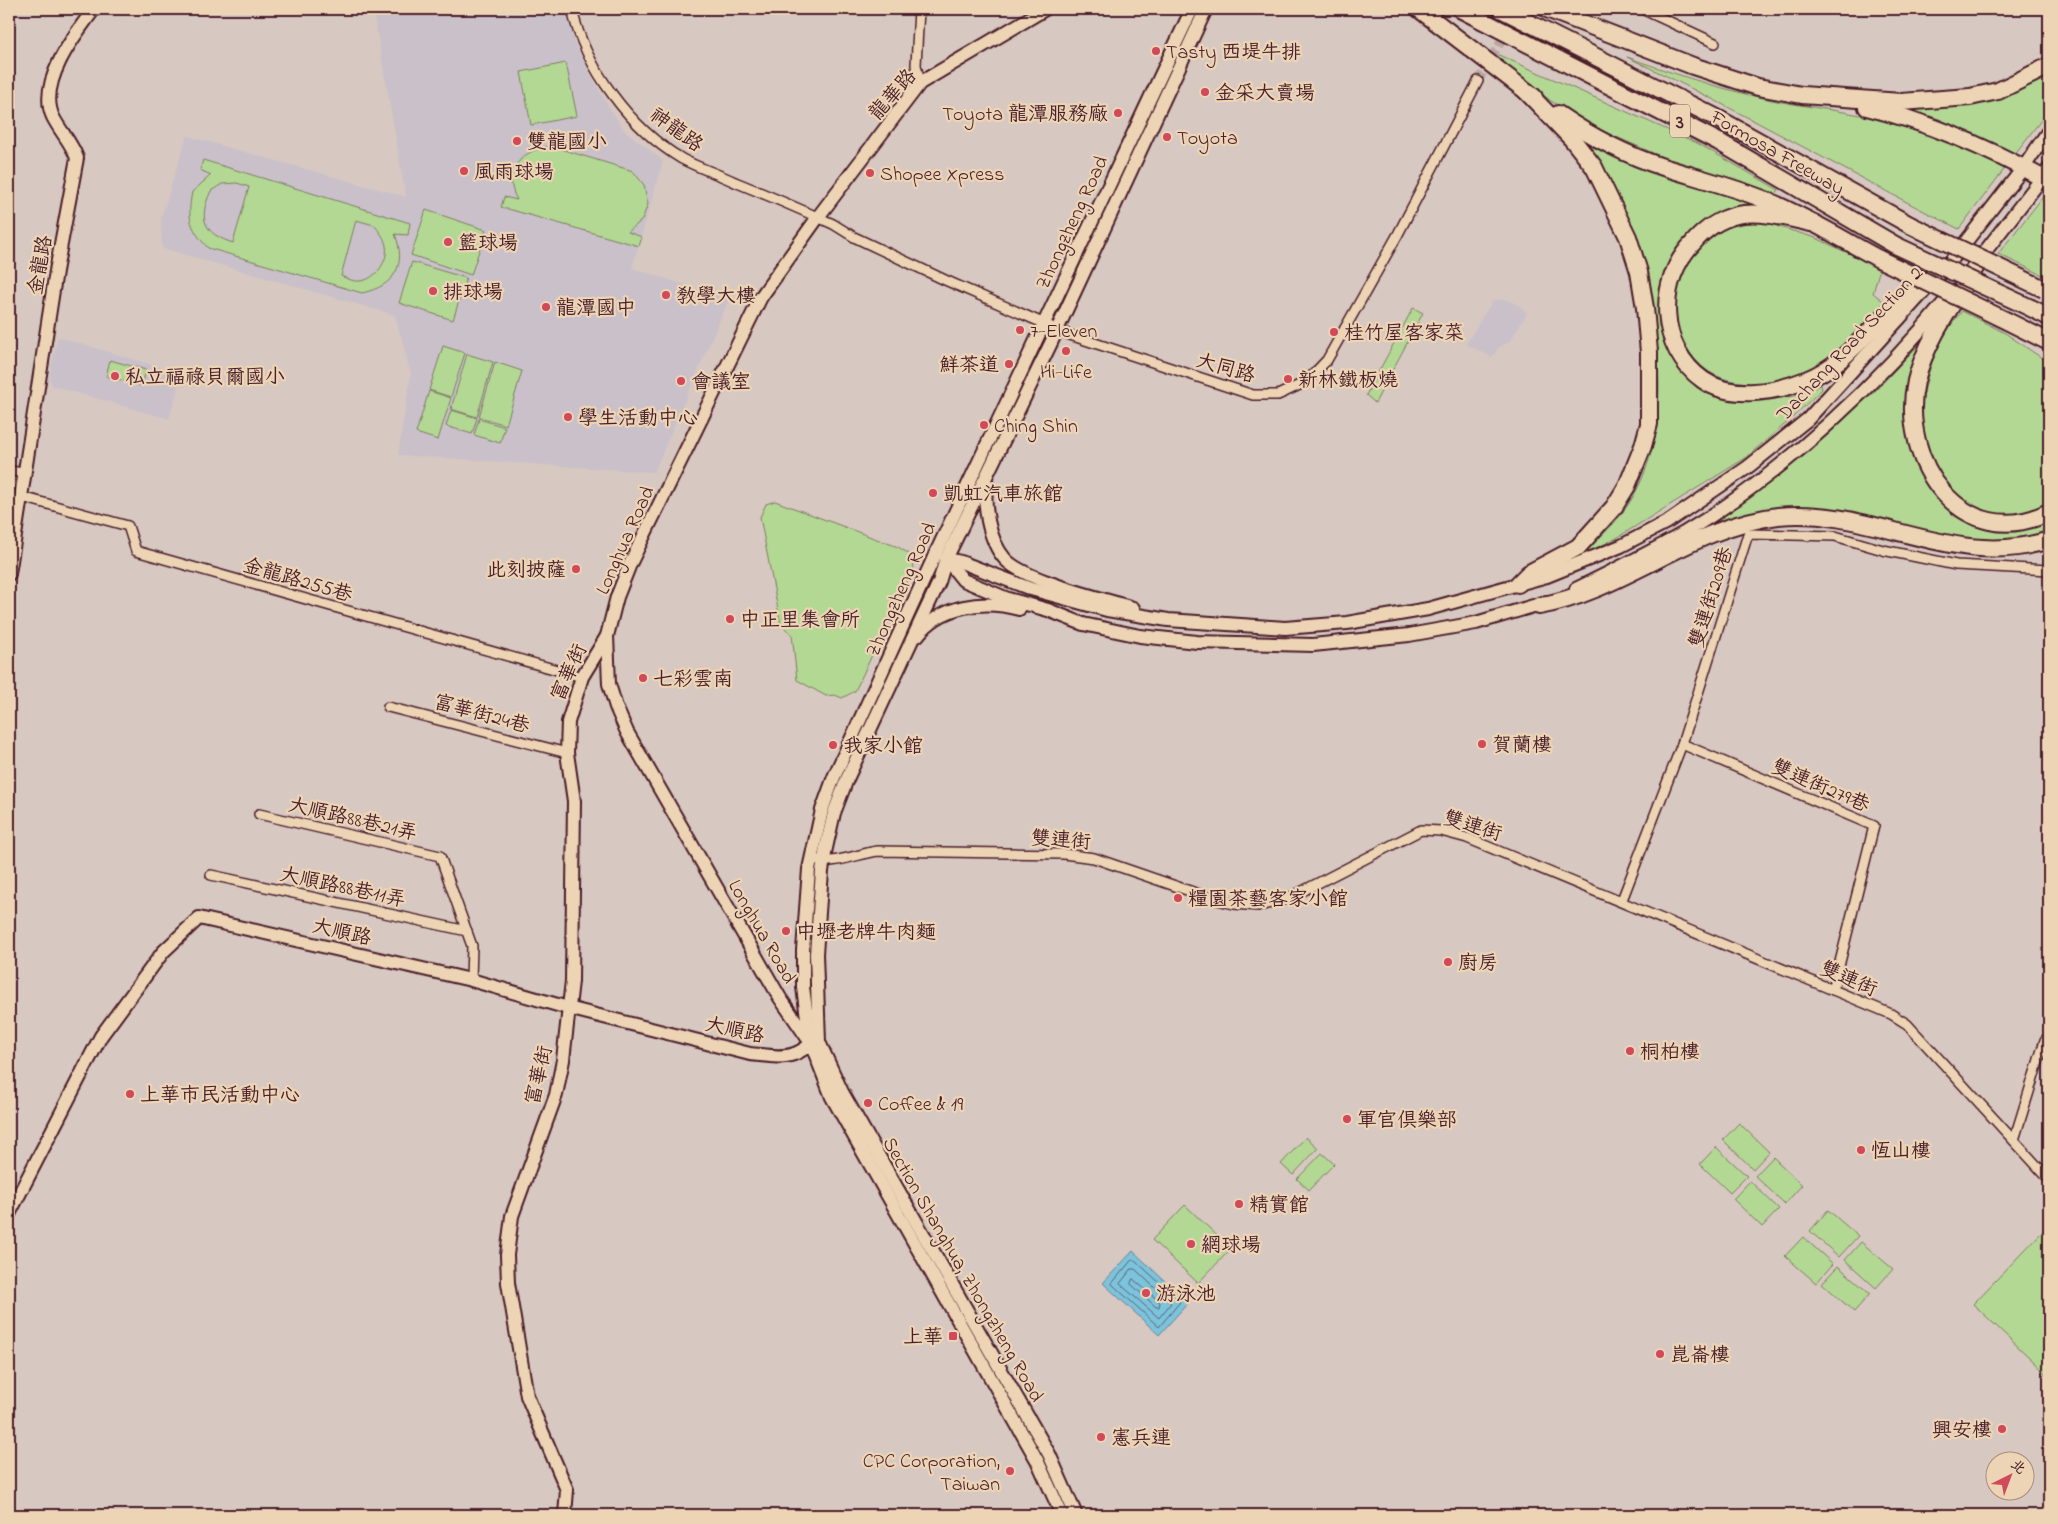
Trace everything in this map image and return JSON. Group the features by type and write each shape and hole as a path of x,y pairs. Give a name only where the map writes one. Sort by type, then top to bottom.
{"highway":[{"path":"1419,9 1578,129 1661,166 1714,181 1768,201 1816,224 1879,259 2049,342"},
{"name":"Formosa Freeway","path":"1460,9 1719,142 1894,245 2049,318"},
{"name":"Formosa Freeway","path":"1501,9 1719,119 1910,225 2046,290"},
{"path":"1547,9 1693,66 1758,87 1802,96 1901,102 1970,97 1998,90 2049,66"},
{"path":"1518,584 1530,573 1578,546 1614,507 1627,486 1643,446 1649,424 1649,352 1645,308 1639,272 1628,237 1594,167 1572,139 1526,91"},
{"path":"1828,97 1877,109 1955,134 2047,176"},
{"path":"1816,224 1772,216 1738,215 1717,223 1700,235 1677,262 1669,281 1667,297 1672,338 1682,359 1704,380 1728,390 1752,391 1779,389 1808,380 1840,360 1895,307 1947,266"},
{"path":"1983,255 1933,338 1920,365 1915,383 1915,430 1928,471 1934,483 1956,504 1972,514 1992,521 2010,523 2040,517 2049,512"},
{"path":"2012,324 2049,353"},
{"path":"1539,606 1563,602 1598,588 1728,529 1779,516 1812,515 1858,521 1916,538 1975,548 1996,549 2049,540"}],"main road":[{"name":"金龍路","path":"9,574 56,271 77,158 72,146 53,116 50,93 61,60 74,36 94,9"},
{"name":"龍華路","path":"818,217 920,83 1045,9"},
{"name":"Zhongzheng Road","path":"817,860 847,779 939,582 946,559 996,457 1051,326 1192,9"},
{"name":"Zhongzheng Road","path":"815,1043 817,860 822,810 834,777 935,555 1051,326 1206,9"},
{"name":"Dachang Road Section 2","path":"946,559 961,562 1031,589 1107,610 1168,620 1285,628 1347,623 1428,609 1547,576 1621,546 1669,520 1764,455 1808,419 1947,266 2024,167 2049,130"},
{"name":"Dachang Road Section 2","path":"946,559 963,580 1008,599 1048,610 1083,624 1140,636 1198,642 1313,645 1419,633 1476,623 1539,606 1628,564 1686,532 1782,463 1874,380 1936,313 2047,176"},
{"name":"Longhua Road","path":"815,1043 780,998 627,732 609,684 606,636 617,597 630,564 735,348 775,275 818,217"},
{"path":"996,457 986,489 986,513 991,535 1005,559 1017,568 1040,579 1168,620"},
{"path":"905,652 922,629 948,611 971,604 1011,607 1050,618 1083,624"},
{"name":"富華街","path":"565,1515 567,1490 527,1396 508,1283 507,1255 512,1216 556,1095 563,1060 572,981 574,801 567,753 568,722 582,677 606,636"},
{"name":"大順路","path":"9,1214 100,1036 163,952 198,918 471,980 568,1008 750,1054 776,1056 794,1054 815,1043"},
{"name":"Section Shanghua, Zhongzheng Road","path":"815,1043 832,1098 1037,1460 1062,1515"},
{"name":"Section Shanghua, Zhongzheng Road","path":"815,1043 1049,1454 1076,1515"}],"street":[{"name":"神龍路","path":"572,9 596,67 632,117 651,135 683,159 818,217"},
{"path":"919,9 916,65 920,83"},
{"path":"1642,9 1715,43"},
{"name":"大同路","path":"818,217 854,238 1051,326 1157,365 1253,395 1278,395 1306,382 1327,360 1397,236 1478,81"},
{"path":"9,470 25,474"},
{"name":"金龍路255巷","path":"22,496 128,526 136,551 582,677"},
{"name":"雙連街209巷","path":"1622,900 1682,744 1748,534 1835,536 1883,550 1956,564 2049,570"},
{"name":"富華街24巷","path":"388,707 567,753"},
{"name":"雙連街279巷","path":"1682,744 1874,826 1833,990"},
{"name":"大順路88巷21弄","path":"258,814 440,856 467,931"},
{"name":"雙連街","path":"817,860 878,851 1064,854 1094,858 1212,899 1234,904 1259,906 1287,899 1421,830 1467,838 1622,900 1891,1014 1907,1024 2049,1178"},
{"name":"大順路88巷11弄","path":"211,875 467,931"},
{"path":"467,931 472,946 471,980"},
{"path":"2014,1140 2045,1040"}],"shaded area":[{"name":"龍潭國中","path":"373,9 566,9 575,44 603,98 624,130 663,161 632,268 729,299 654,472 398,455 411,374 395,315 162,248 161,218 187,136 406,197"},
{"path":"1493,300 1506,300 1518,305 1527,313 1510,341 1498,348 1492,357 1466,344"},
{"name":"私立福祿貝爾國小","path":"58,337 182,374 169,419 53,386 49,378"}],"green space":[{"path":"1492,52 1697,143 1779,190 1774,196 1725,177 1667,159 1598,129 1551,101 1500,61"},
{"path":"1627,57 1738,92 1892,122 1926,132 1959,145 2006,167 1959,229 1711,98"},
{"path":"566,63 577,116 531,125 521,72"},
{"path":"2049,76 2049,110 2014,155 1939,119 1893,107 2001,97"},
{"path":"1583,143 1661,175 1739,196 1772,210 1741,208 1713,215 1689,236 1674,252 1666,272 1661,289 1660,313 1711,393 1737,401 1762,401 1800,395 1821,384 1822,389 1790,420 1744,459 1615,539 1573,559 1613,524 1629,504 1641,482 1655,434 1659,384 1653,303 1647,273 1633,241"},
{"path":"551,146 633,171 644,185 648,204 642,220 628,232 642,237 639,246 501,207 504,197 517,200 511,180 517,164 531,152"},
{"path":"203,160 410,223 408,235 395,234 400,255 395,273 383,285 362,293 208,248 197,235 190,216 192,192 211,175 200,170","holes":["237,183 249,187 233,243 210,230 204,218 211,191 222,184","356,220 374,225 382,235 386,246 385,258 380,269 366,280 358,281 341,276"]},
{"path":"2046,193 2049,194 2049,278 1998,254"},
{"name":"籃球場","path":"426,210 486,230 471,275 411,255"},
{"path":"1763,222 1816,238 1880,268 1873,293 1888,305 1839,353 1816,367 1780,382 1768,384 1744,383 1715,375 1694,358 1680,334 1676,320 1675,293 1685,264 1711,236 1722,229 1732,226"},
{"name":"排球場","path":"412,262 466,278 453,320 399,303"},
{"path":"1413,308 1423,313 1375,403 1366,395"},
{"path":"1962,311 2005,333 2049,363 2049,503 2016,514 1986,513 1969,505 1955,494 1942,480 1933,463 1926,445 1923,427 1922,409 1926,382 1946,332"},
{"path":"1927,336 1909,382 1905,412 1907,436 1914,459 1924,481 1939,500 1957,515 1977,526 2007,531 2026,528 2049,520 2049,534 2007,542 1969,541 1946,537 1853,512 1830,508 1806,507 1772,511 1717,528 1718,520 1809,452 1876,390"},
{"path":"443,346 465,353 451,397 429,390"},
{"path":"467,354 493,362 477,417 451,409"},
{"path":"110,360 146,370 142,386 106,376"},
{"path":"495,362 522,371 506,425 479,417"},
{"path":"429,391 451,398 438,440 416,433"},
{"path":"451,410 477,418 472,434 446,426"},
{"path":"479,419 505,427 500,443 474,435"},
{"path":"775,501 898,547 911,555 914,567 855,691 842,698 835,695 826,696 797,680 792,634 781,625 760,517 766,504"},
{"path":"1739,1123 1769,1152 1753,1169 1723,1140"},
{"path":"1306,1137 1318,1148 1293,1175 1281,1164"},
{"path":"1716,1147 1747,1176 1730,1193 1700,1164"},
{"path":"1322,1153 1334,1164 1309,1190 1297,1179"},
{"path":"1773,1157 1802,1185 1785,1204 1755,1176"},
{"path":"1750,1181 1779,1209 1762,1227 1733,1199"},
{"name":"網球場","path":"1185,1205 1231,1249 1198,1283 1152,1240"},
{"path":"1828,1210 1858,1236 1839,1257 1810,1231"},
{"path":"2044,1230 2049,1235 2049,1376 1973,1304"},
{"path":"1803,1237 1833,1264 1816,1283 1785,1256"},
{"path":"1861,1242 1893,1269 1876,1288 1845,1260"},
{"path":"1838,1266 1870,1294 1854,1312 1822,1283"}],"water":[{"name":"游泳池","path":"1133,1251 1188,1303 1159,1335 1103,1283"}],"tunnel":[{"path":"1478,81 1520,9"}],"place":[{"name":"Tasty 西堤牛排","path":"1156,51"},
{"name":"金采大賣場","path":"1205,92"},
{"name":"Toyota 龍潭服務廠","path":"1118,113"},
{"name":"Toyota","path":"1167,137"},
{"name":"雙龍國小","path":"517,141"},
{"name":"風雨球場","path":"464,171"},
{"name":"Shopee Xpress","path":"870,173"},
{"name":"籃球場","path":"448,242"},
{"name":"排球場","path":"433,291"},
{"name":"教學大樓","path":"666,295"},
{"name":"龍潭國中","path":"546,307"},
{"name":"7-Eleven","path":"1020,330"},
{"name":"桂竹屋客家菜","path":"1334,332"},
{"name":"Hi-Life","path":"1066,351"},
{"name":"鮮茶道","path":"1009,364"},
{"name":"私立福祿貝爾國小","path":"115,376"},
{"name":"新林鐵板燒","path":"1288,379"},
{"name":"會議室","path":"681,381"},
{"name":"學生活動中心","path":"568,417"},
{"name":"Ching Shin","path":"984,425"},
{"name":"凱虹汽車旅館","path":"933,493"},
{"name":"此刻披薩","path":"576,569"},
{"name":"中正里集會所","path":"730,619"},
{"name":"七彩雲南","path":"643,678"},
{"name":"賀蘭樓","path":"1482,744"},
{"name":"我家小館","path":"833,745"},
{"name":"糧園茶藝客家小館","path":"1178,898"},
{"name":"中壢老牌牛肉麵","path":"786,931"},
{"name":"廚房","path":"1448,962"},
{"name":"桐柏樓","path":"1630,1051"},
{"name":"上華市民活動中心","path":"130,1094"},
{"name":"Coffee & 19","path":"868,1103"},
{"name":"軍官俱樂部","path":"1347,1119"},
{"name":"恆山樓","path":"1861,1150"},
{"name":"精實館","path":"1239,1204"},
{"name":"網球場","path":"1191,1244"},
{"name":"游泳池","path":"1146,1293"},
{"name":"上華","path":"953,1336"},
{"name":"崑崙樓","path":"1660,1354"},
{"name":"興安樓","path":"2002,1429"},
{"name":"憲兵連","path":"1101,1437"},
{"name":"CPC Corporation, Taiwan","path":"1010,1471"}]}
